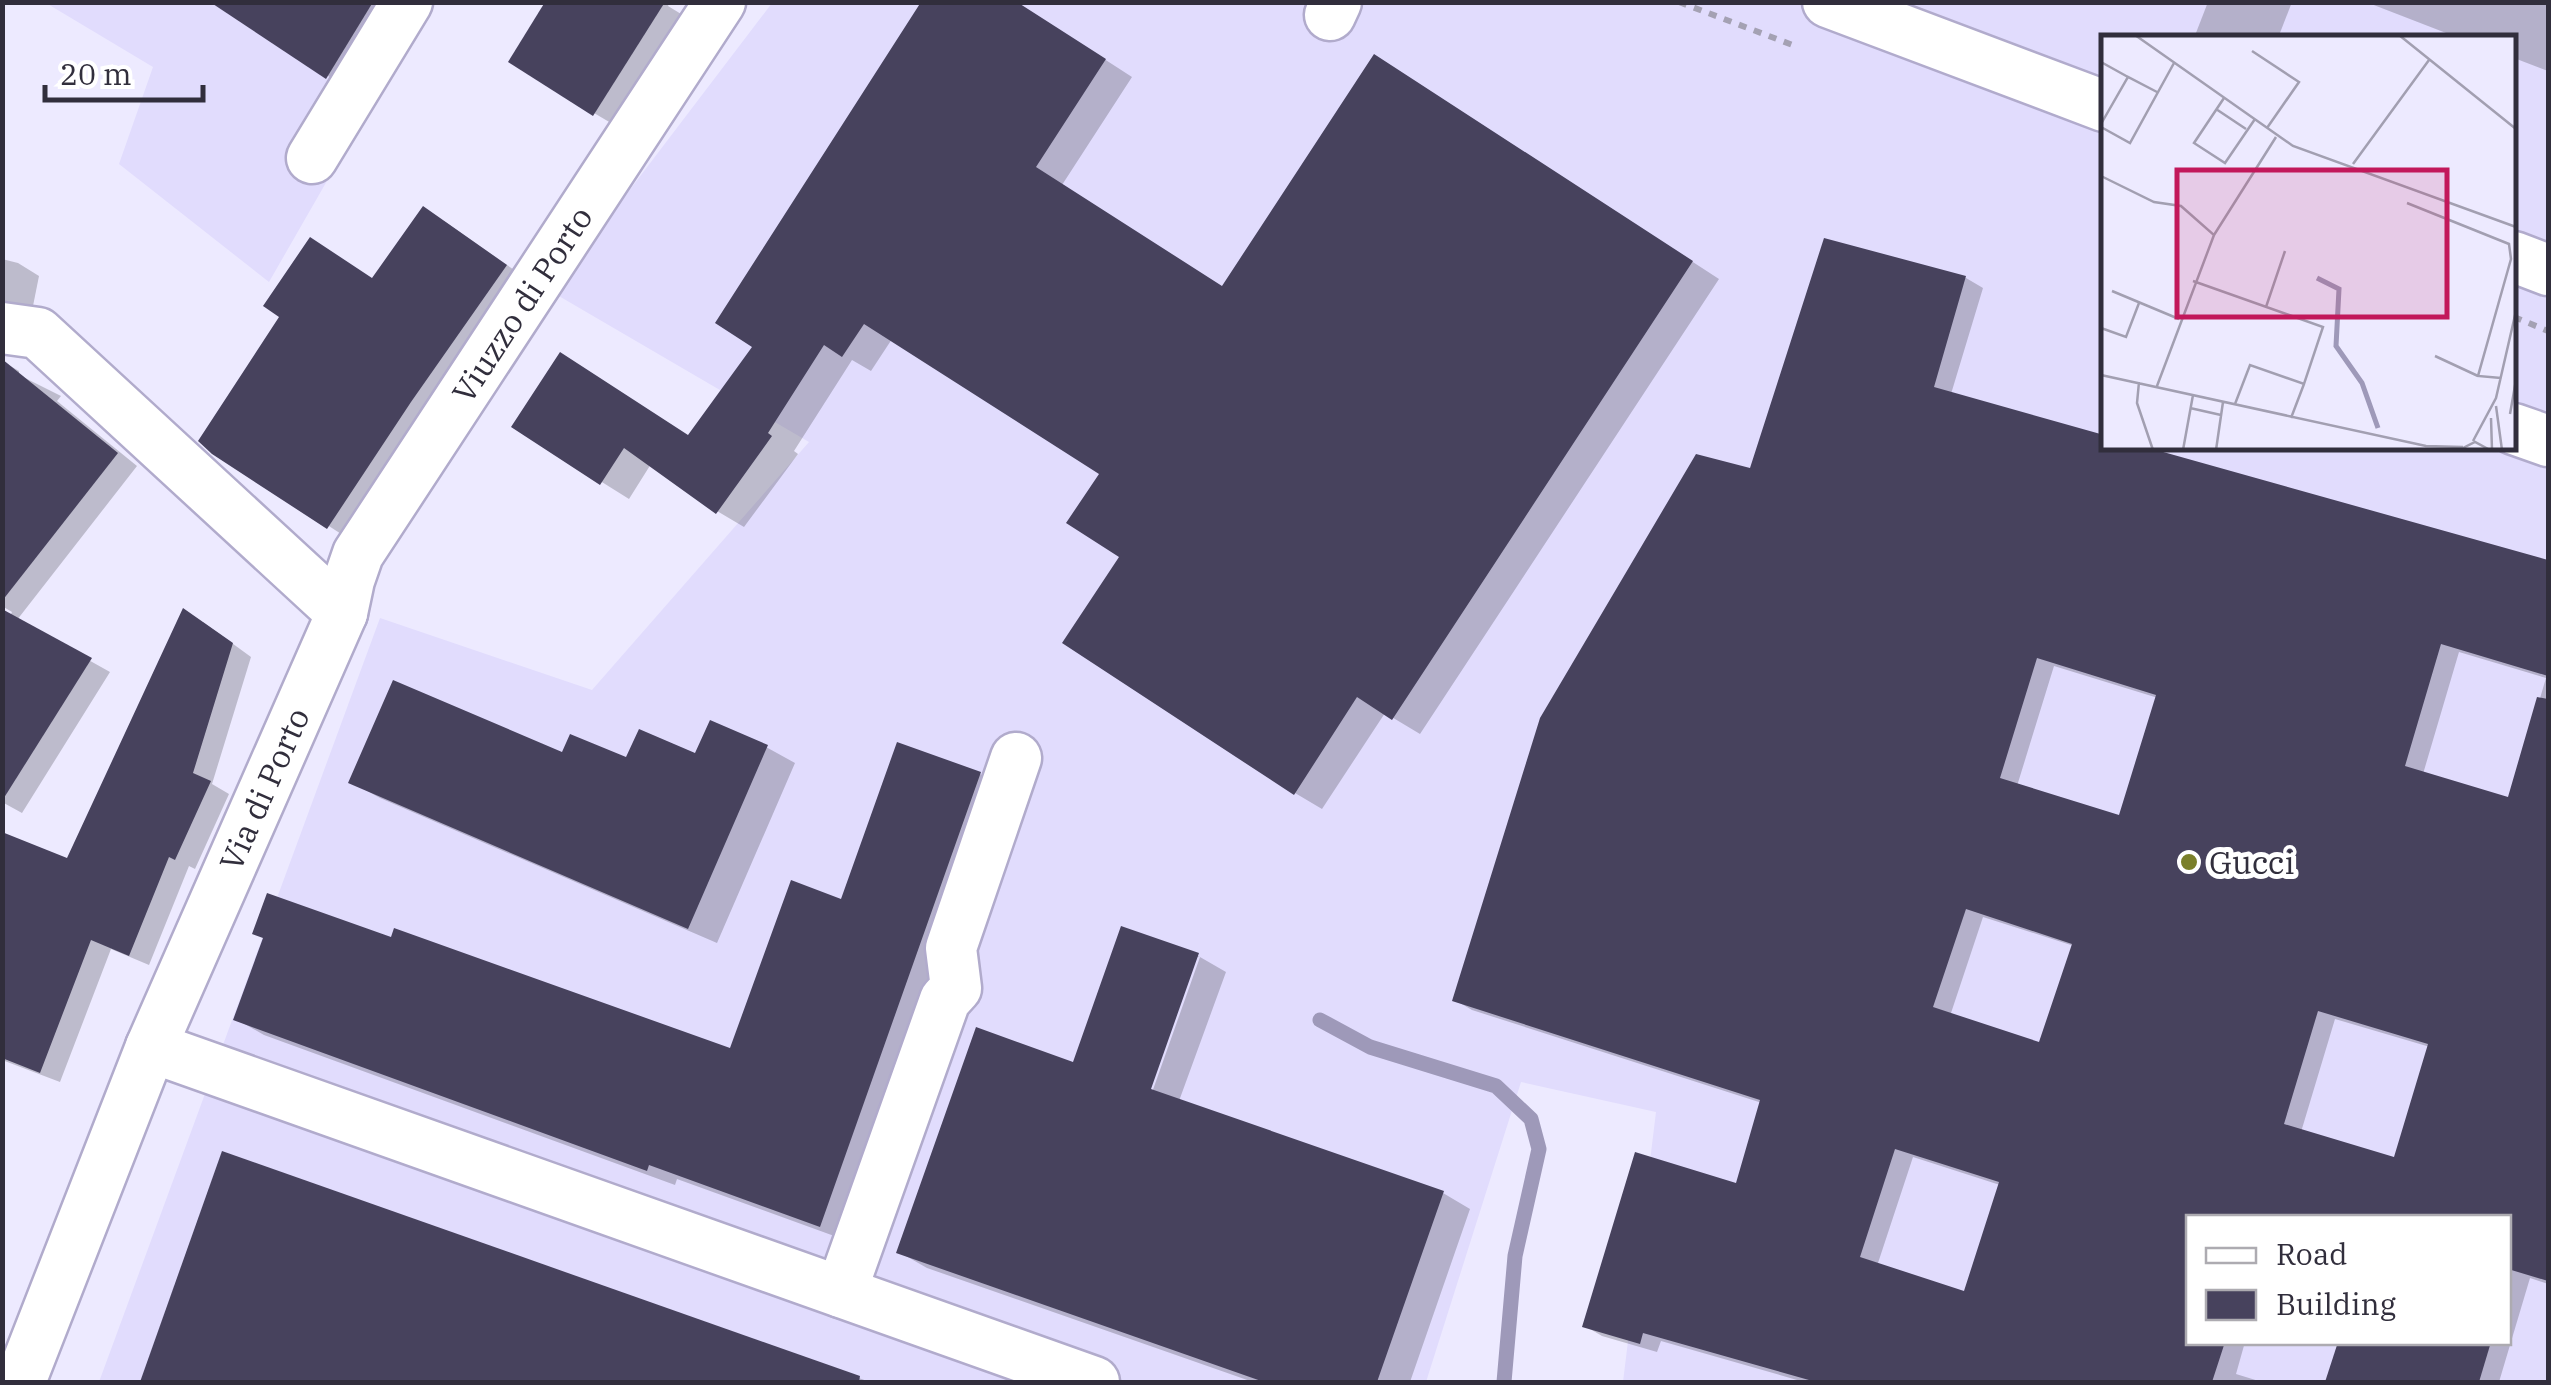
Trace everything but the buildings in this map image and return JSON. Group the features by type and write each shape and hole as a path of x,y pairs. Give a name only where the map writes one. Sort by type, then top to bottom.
{"street":[{"path":"312,158 407,2"},
{"name":"Viuzzo di Porto","path":"342,613 358,554 720,2"},
{"path":"1828,2 2101,105"},
{"path":"2516,258 2548,270"},
{"path":"2,328 38,333 342,613"},
{"path":"2516,430 2548,441"},
{"name":"Via di Porto","path":"20,1382 150,1046 342,613"},
{"path":"841,1292 945,1000 956,988 951,948 1016,758"},
{"path":"150,1046 1094,1382"}],"path":[{"path":"2516,318 2548,330"}],"shaded area":[{"path":"46,3 429,3 269,282 119,164 153,67"},
{"path":"772,3 2548,3 2548,1382 1623,1382 1656,1112 1521,1082 1426,1382 99,1382 380,618 592,690 809,442 552,292"}],"waterway":[{"path":"1320,1020 1370,1047 1496,1086 1531,1119 1539,1149 1515,1256 1504,1382"}],"place":[{"name":"Gucci","path":"2189,862"}]}
